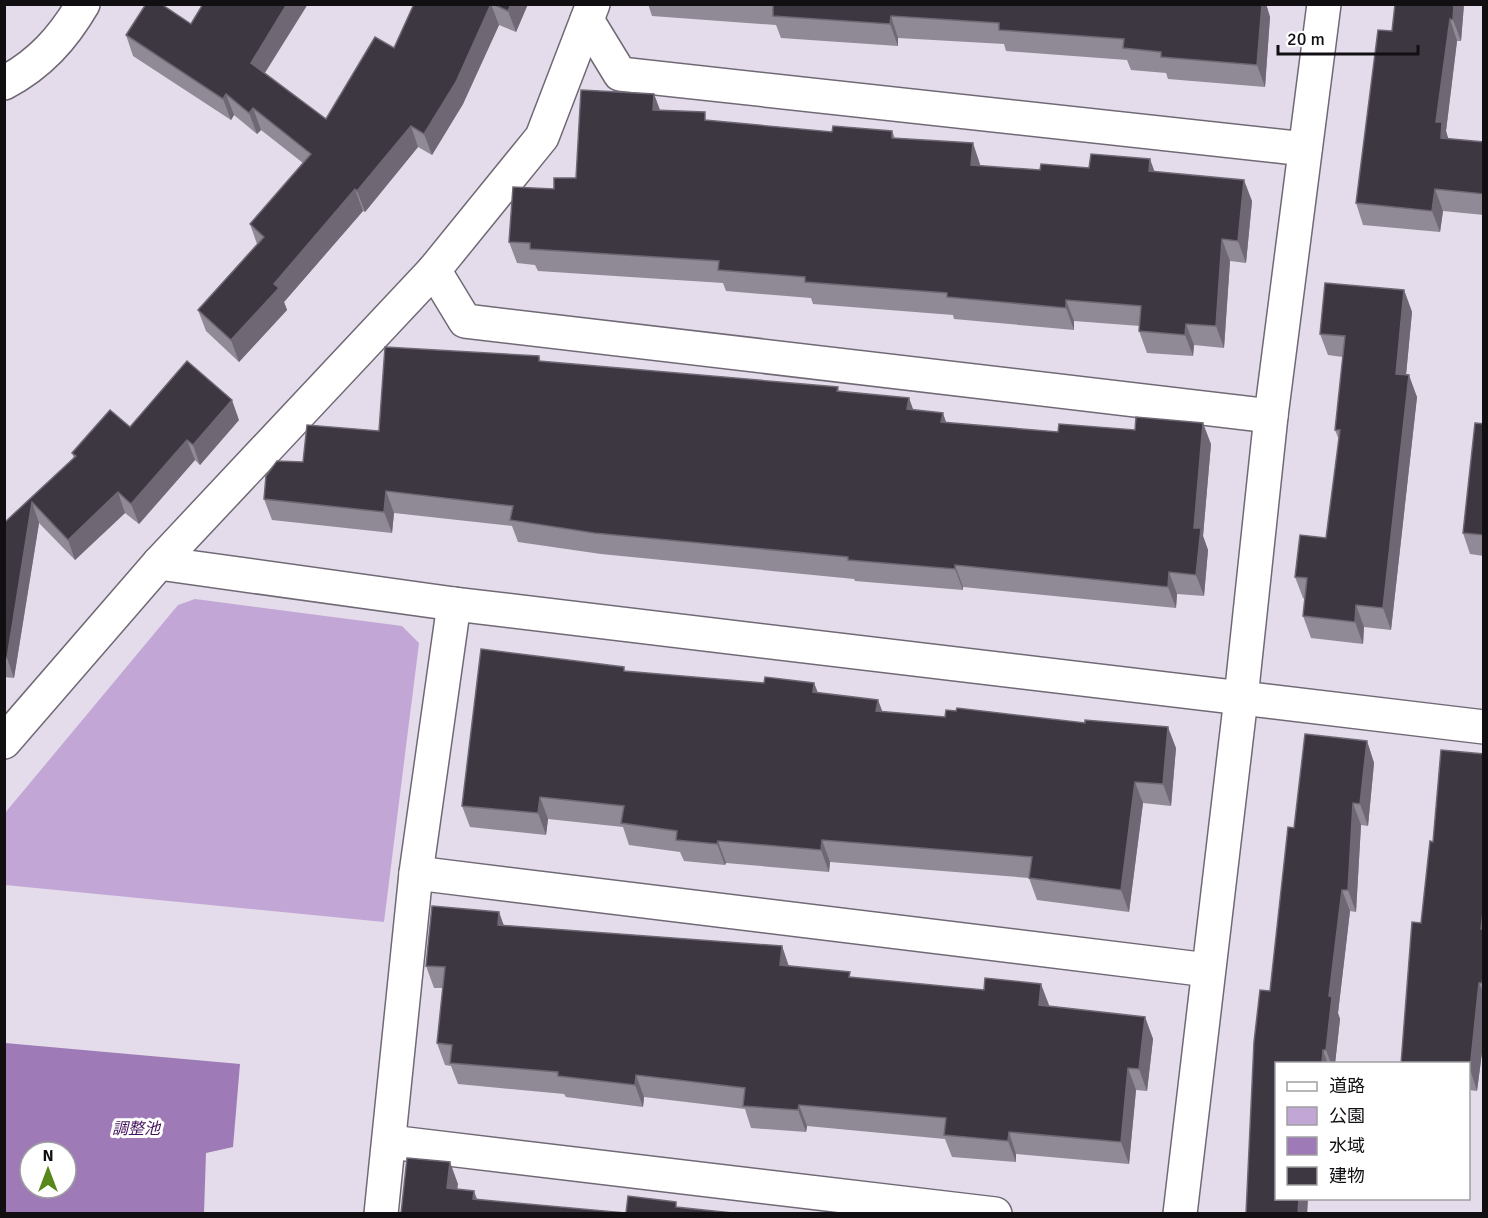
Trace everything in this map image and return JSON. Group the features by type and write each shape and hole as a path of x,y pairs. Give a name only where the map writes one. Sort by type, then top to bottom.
{"street":[{"path":"4,82 44,56 67,31 83,4"},
{"path":"1180,1214 1241,698 1271,416 1324,4"},
{"path":"590,12 620,74 1305,149"},
{"path":"4,742 159,563 434,270 542,137 590,12"},
{"path":"434,270 465,321 1271,416"},
{"path":"159,563 454,604 1484,727"},
{"path":"381,1214 416,873 454,604"},
{"path":"416,873 1208,970"},
{"path":"390,1142 995,1214"}],"green space":[{"path":"195,599 402,626 419,643 384,922 5,885 5,813 178,605"}],"water":[{"name":"調整池","path":"5,1043 240,1064 233,1147 206,1153 204,1213 5,1213"}],"building":[{"path":"146,4 161,4 191,24 203,4 287,4 251,63 326,119 375,37 394,48 414,4 491,4 456,82 424,134 411,126 274,284 279,288 231,340 198,310 264,237 250,224 311,154 253,108 249,113 226,94 223,99 126,35"},
{"path":"493,4 511,4 508,11"},
{"path":"773,4 1262,4 1257,65 1161,57 1161,52 1123,48 1124,39 999,30 999,23 891,16 890,24 773,16"},
{"path":"1395,4 1454,4 1436,122 1442,122 1441,138 1484,142 1484,194 1435,189 1432,211 1356,203 1378,30 1392,31"},
{"path":"581,90 654,94 653,110 705,112 705,120 832,132 833,126 892,131 892,138 973,143 971,165 1040,170 1041,164 1089,168 1091,154 1150,159 1149,171 1244,180 1238,241 1222,239 1216,326 1186,324 1185,335 1139,331 1141,306 1066,300 1066,308 947,297 947,293 805,282 805,277 718,270 719,261 530,249 530,243 509,242 513,187 554,189 554,178 576,178"},
{"path":"1325,283 1404,290 1396,374 1409,375 1383,608 1356,605 1355,622 1303,616 1307,578 1295,577 1300,535 1326,538 1340,430 1335,430 1345,336 1320,334"},
{"path":"385,347 539,356 539,361 838,387 837,391 909,398 907,409 943,413 941,422 1058,432 1059,424 1135,430 1136,417 1203,423 1194,528 1201,528 1196,575 1169,572 1168,587 955,565 955,569 848,560 848,557 594,533 510,520 513,506 386,491 384,512 264,499 266,476 277,461 303,462 307,425 379,431"},
{"path":"187,361 232,400 193,445 187,440 131,504 118,492 68,540 32,502 7,658 4,657 4,523 76,456 72,453 110,410 130,427"},
{"path":"1475,423 1484,424 1484,535 1463,533"},
{"path":"481,649 624,667 624,671 764,683 765,677 814,683 813,692 878,700 876,711 945,717 946,710 956,711 957,708 1085,723 1085,720 1168,727 1163,784 1135,782 1121,890 1029,878 1032,857 822,840 821,850 718,841 717,844 676,840 677,831 621,823 624,806 540,797 538,813 462,806"},
{"path":"1305,734 1367,741 1360,804 1353,803 1348,890 1342,890 1329,996 1332,997 1326,1050 1323,1050 1322,1062 1275,1062 1275,1200 1299,1200 1298,1214 1246,1214 1254,1042 1260,990 1270,991 1288,827 1294,828"},
{"path":"1441,750 1484,754 1484,902 1481,929 1484,930 1484,971 1482,983 1479,983 1470,1069 1470,1062 1401,1062 1412,922 1421,923 1430,841 1433,842"},
{"path":"432,906 499,912 498,925 782,946 780,965 850,972 849,977 984,990 985,978 1041,984 1039,1005 1145,1017 1139,1069 1128,1068 1121,1142 1009,1132 1008,1141 944,1135 946,1118 799,1105 798,1110 743,1106 745,1088 636,1075 635,1085 558,1076 558,1072 450,1063 452,1045 437,1043 445,967 426,966"},
{"path":"407,1158 450,1162 447,1188 474,1191 473,1199 626,1213 628,1196 676,1202 676,1207 742,1214 401,1214"}]}
